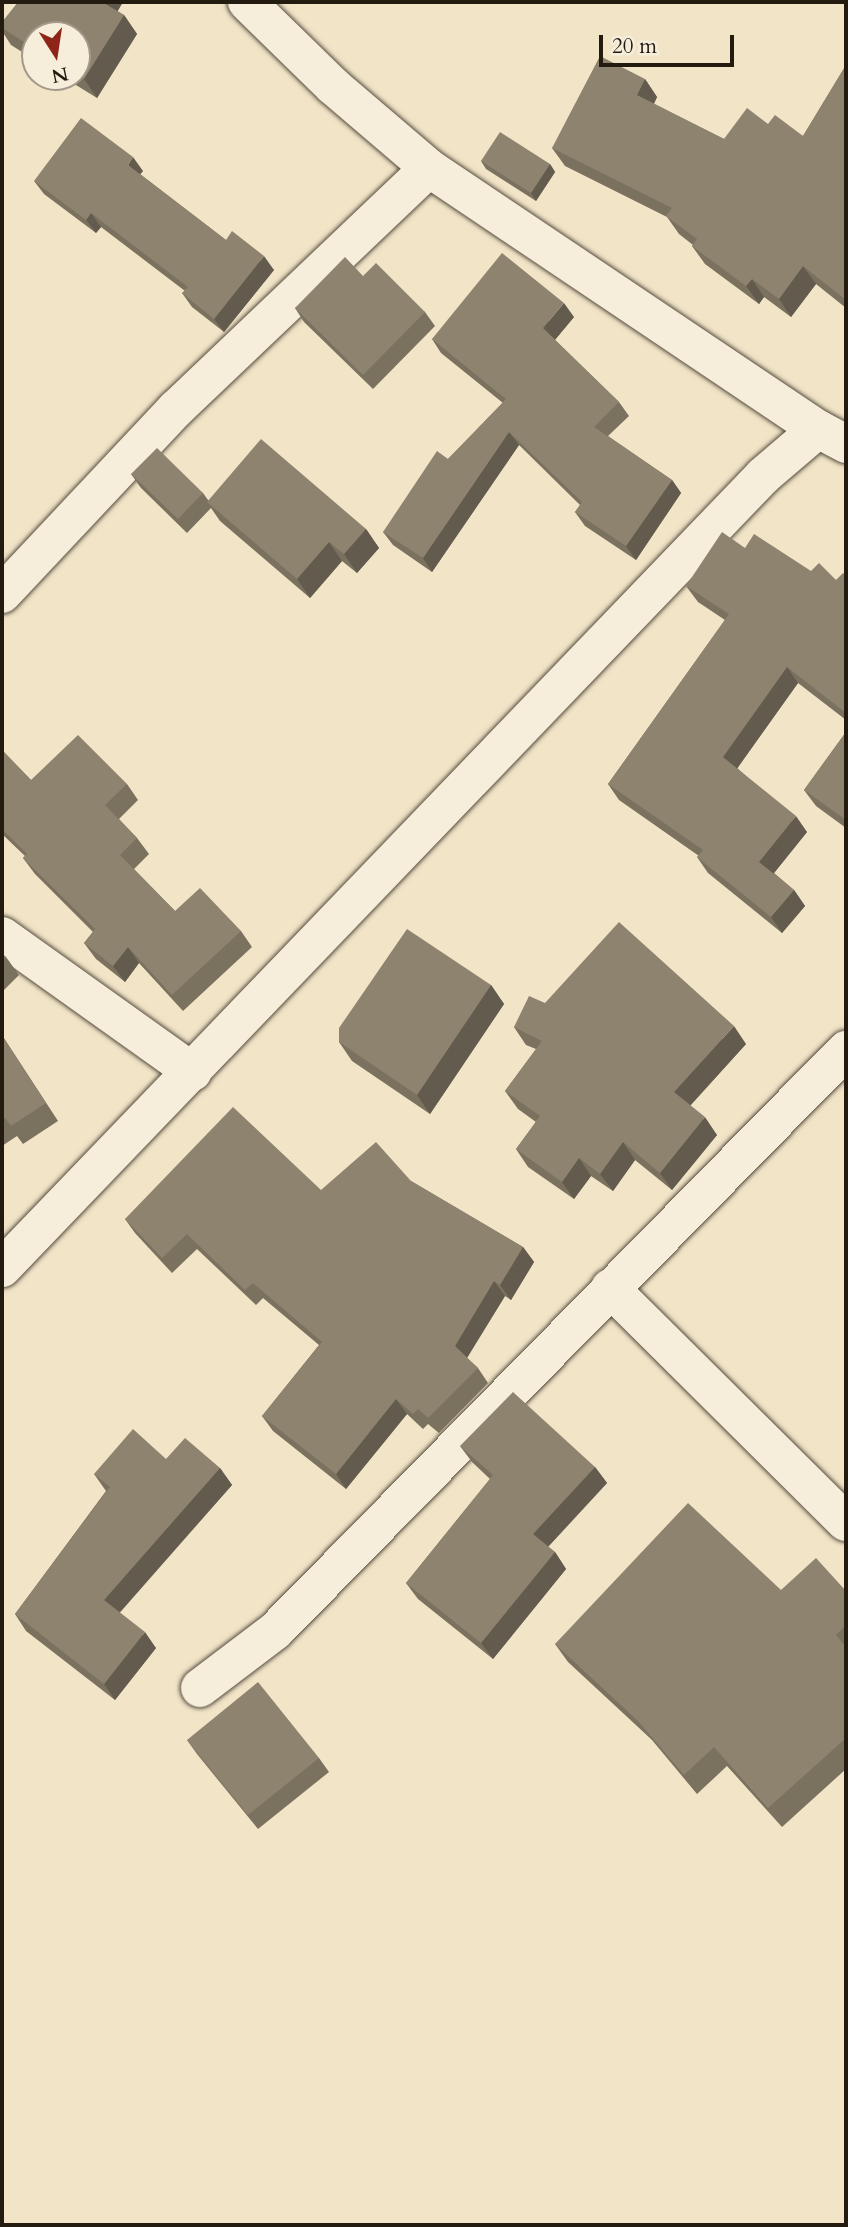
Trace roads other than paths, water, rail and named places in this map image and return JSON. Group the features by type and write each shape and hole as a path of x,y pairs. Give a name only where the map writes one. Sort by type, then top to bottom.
{"street":[{"path":"2,1268 753,486 832,437 429,168 333,86 247,2"},
{"path":"2,594 176,409 429,168"},
{"path":"2,936 193,1072"},
{"path":"200,1688 275,1630 846,1050"},
{"path":"610,1287 846,1522"}]}
